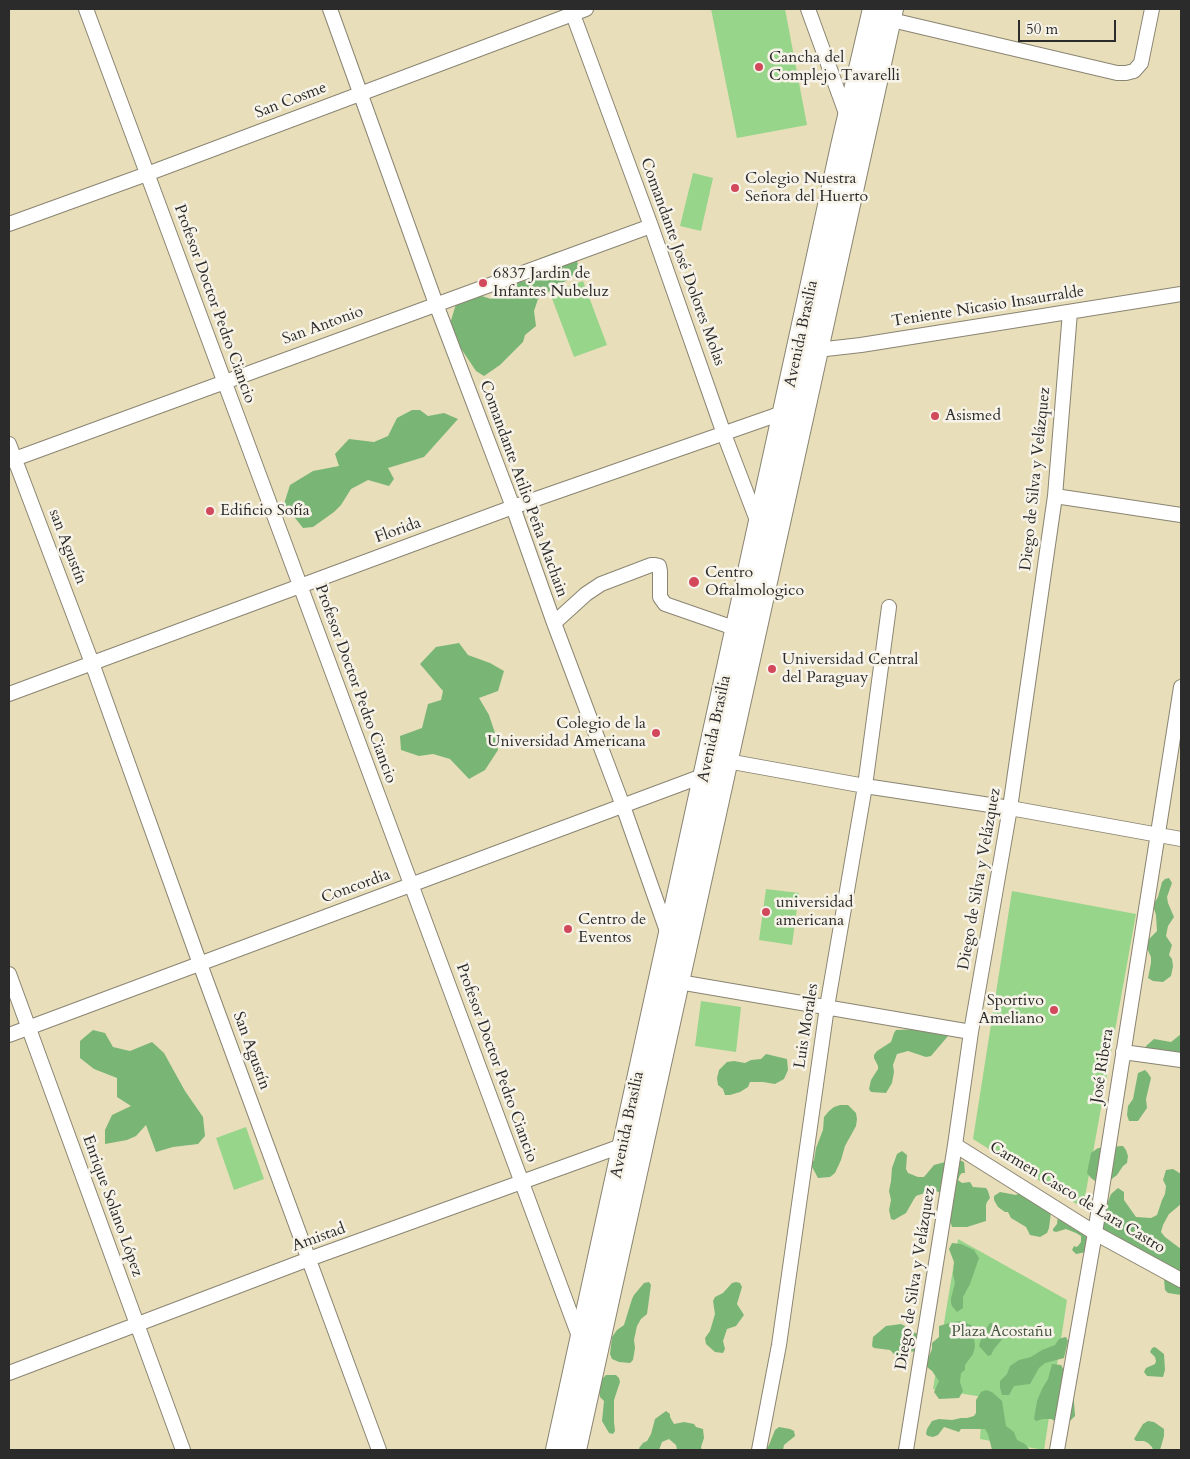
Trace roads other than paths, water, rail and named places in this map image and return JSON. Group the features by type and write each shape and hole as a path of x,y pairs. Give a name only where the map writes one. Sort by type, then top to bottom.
{"main road":[{"name":"Avenida Brasilia","path":"576,1450 593,1370 670,937 716,768 808,349 840,155 857,123 882,13"},
{"name":"Avenida Brasilia","path":"557,1450 580,1342 679,982 716,768 737,629 760,528 794,413"}],"street":[{"name":"Profesor Doctor Pedro Ciancio","path":"86,9 580,1342 593,1370"},
{"name":"Comandante Atilio Peña Machain","path":"330,9 362,93 436,304 513,507 670,937 679,982"},
{"path":"808,9 857,123"},
{"path":"882,13 1117,73 1126,73 1138,68 1141,63 1152,9"},
{"name":"San Cosme","path":"9,224 362,93 577,10"},
{"name":"Comandante José Dolores Molas","path":"577,10 650,226 724,434 760,528"},
{"name":"San Antonio","path":"12,460 650,226"},
{"name":"Teniente Nicasio Insaurralde","path":"808,349 861,345 1181,294"},
{"name":"Diego de Silva y Velázquez","path":"906,1450 955,1145 971,1032 1010,808 1056,496 1070,312"},
{"name":"Florida","path":"9,694 513,507 724,434 794,413"},
{"name":"san Agustín","path":"9,444 12,460 92,663"},
{"path":"1056,496 1181,514"},
{"path":"554,623 586,594 601,584 655,565 658,566 660,571 660,597 665,604 737,629"},
{"name":"Luis Morales","path":"759,1450 779,1345 827,1007 865,786 889,607"},
{"name":"San Agustín","path":"92,663 200,964 379,1450"},
{"name":"José Ribera","path":"1057,1450 1095,1233 1181,687"},
{"path":"716,768 865,786 1010,808 1181,839"},
{"name":"Concordia","path":"9,1035 623,806 716,768"},
{"name":"Enrique Solano López","path":"9,974 183,1450"},
{"path":"679,982 971,1032"},
{"path":"1124,1052 1181,1060"},
{"name":"Amistad","path":"9,1373 309,1259 633,1145"},
{"name":"Carmen Casco de Lara Castro","path":"955,1145 1095,1233 1181,1280"}],"place":[{"name":"Cancha del Complejo Tavarelli","path":"759,67"},
{"name":"Colegio Nuestra Señora del Huerto","path":"735,188"},
{"name":"6837 Jardin de Infantes Nubeluz","path":"483,283"},
{"name":"Asismed","path":"935,416"},
{"name":"Edificio Sofía","path":"210,511"},
{"name":"Centro Oftalmologico","path":"694,582"},
{"name":"Universidad Central del Paraguay","path":"772,669"},
{"name":"Colegio de la Universidad Americana","path":"656,733"},
{"name":"universidad americana","path":"766,912"},
{"name":"Centro de Eventos","path":"568,929"},
{"name":"Sportivo Ameliano","path":"1054,1010"}],"park label":[{"name":"Plaza Acostañu","path":"1002,1332"}]}
